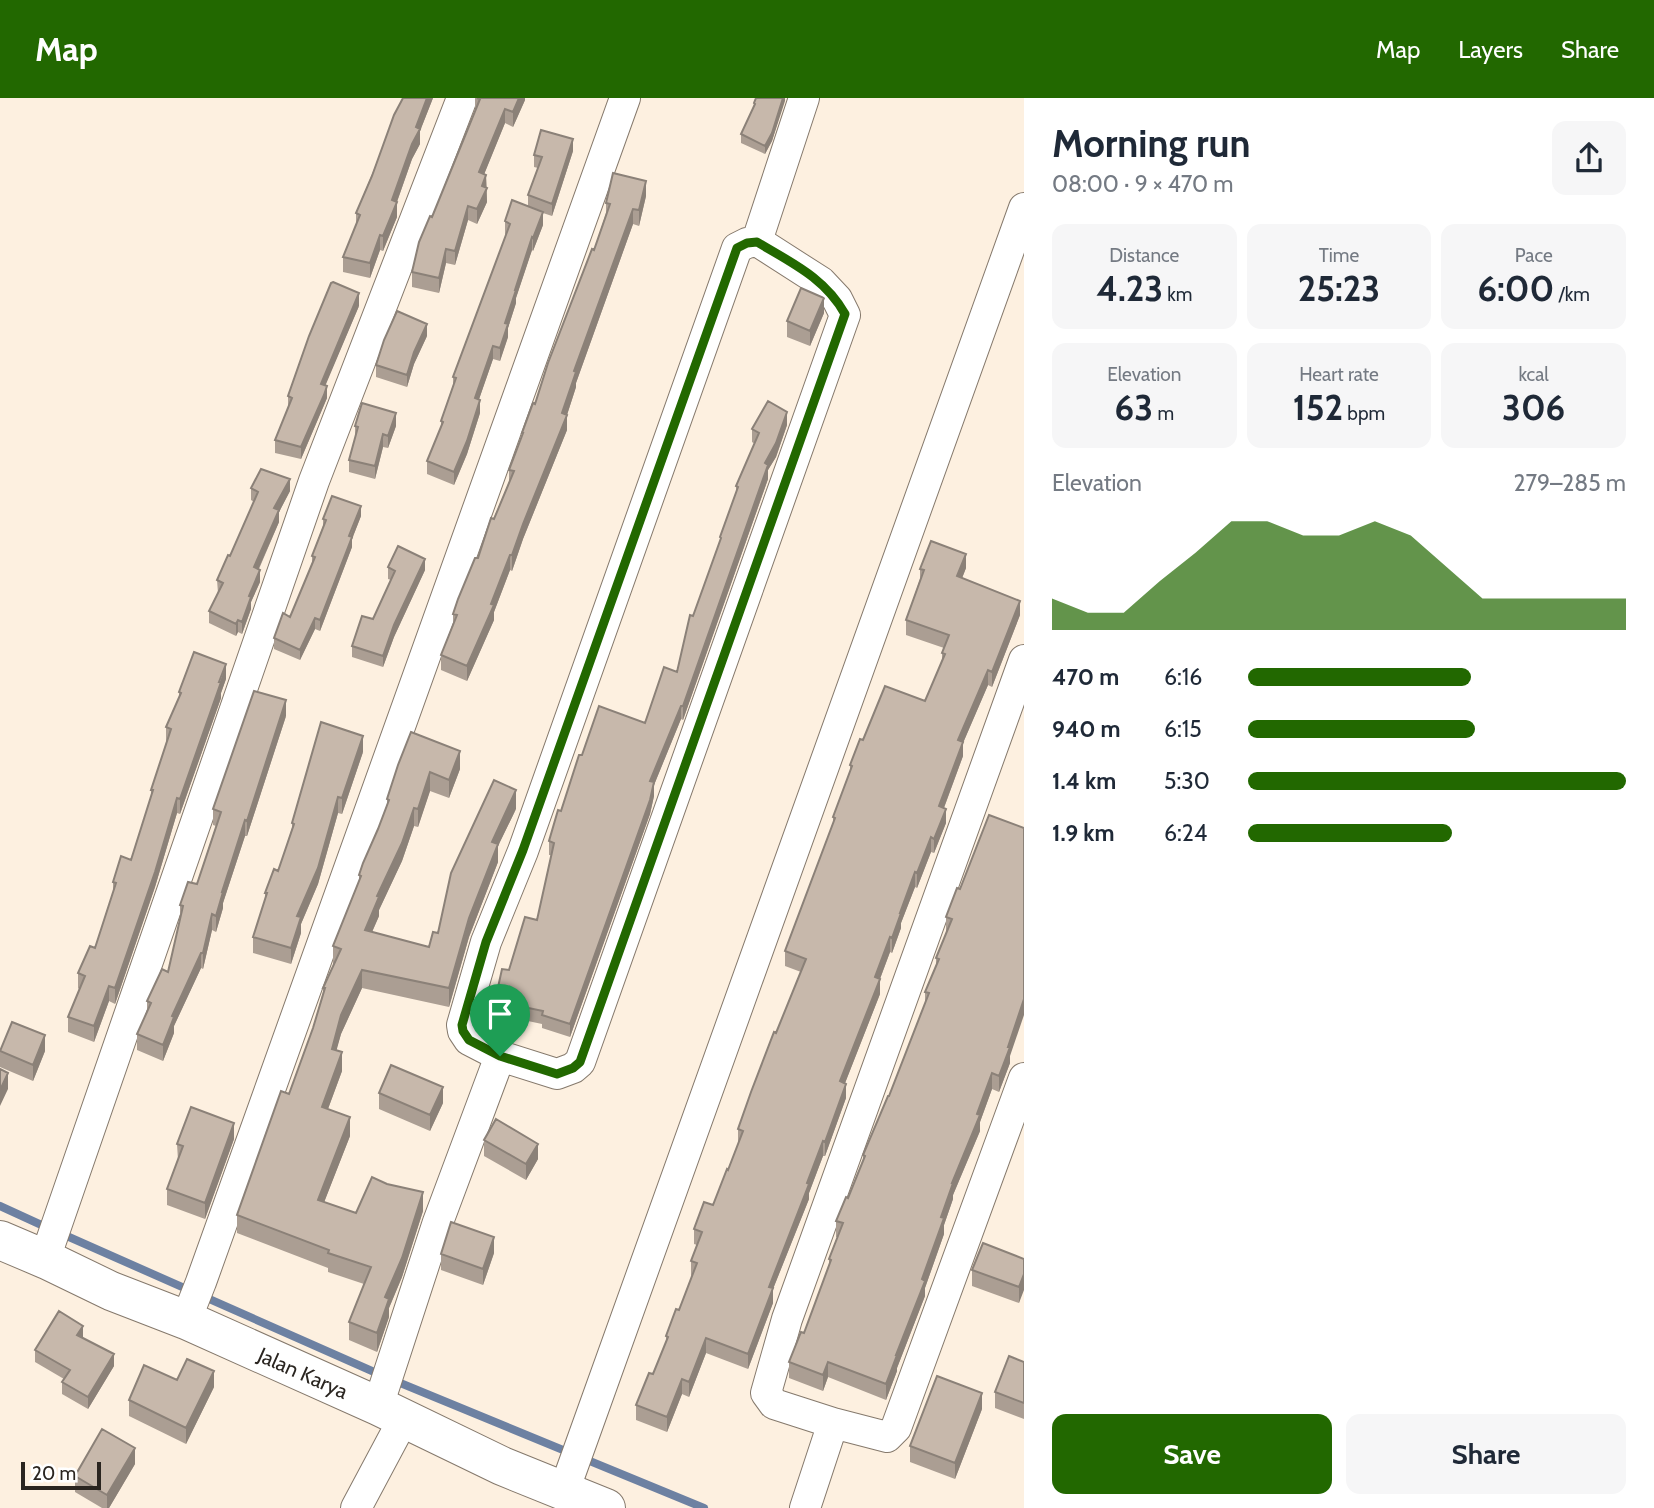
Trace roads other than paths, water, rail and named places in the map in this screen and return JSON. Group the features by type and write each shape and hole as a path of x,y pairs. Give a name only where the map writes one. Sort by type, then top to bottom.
{"street":[{"path":"48,1252 314,481 462,98"},
{"path":"192,1304 625,98"},
{"path":"757,242 804,98"},
{"path":"564,1491 1024,208"},
{"path":"757,242 821,282 837,299 845,314 580,1062 557,1074 500,1056 469,1040 462,1025 486,942 527,838 737,248 757,242"},
{"path":"1024,660 792,1306 766,1392 774,1404 887,1437 896,1428 1024,1078"},
{"path":"356,1508 438,1222 500,1056"},
{"name":"Jalan Karya","path":"0,1240 48,1252 111,1291 192,1304 389,1397 502,1466 606,1508"},
{"path":"806,1508 833,1423"}],"waterway":[{"path":"0,1206 48,1228"},
{"path":"60,1233 381,1375"},
{"path":"393,1380 704,1508"}]}
